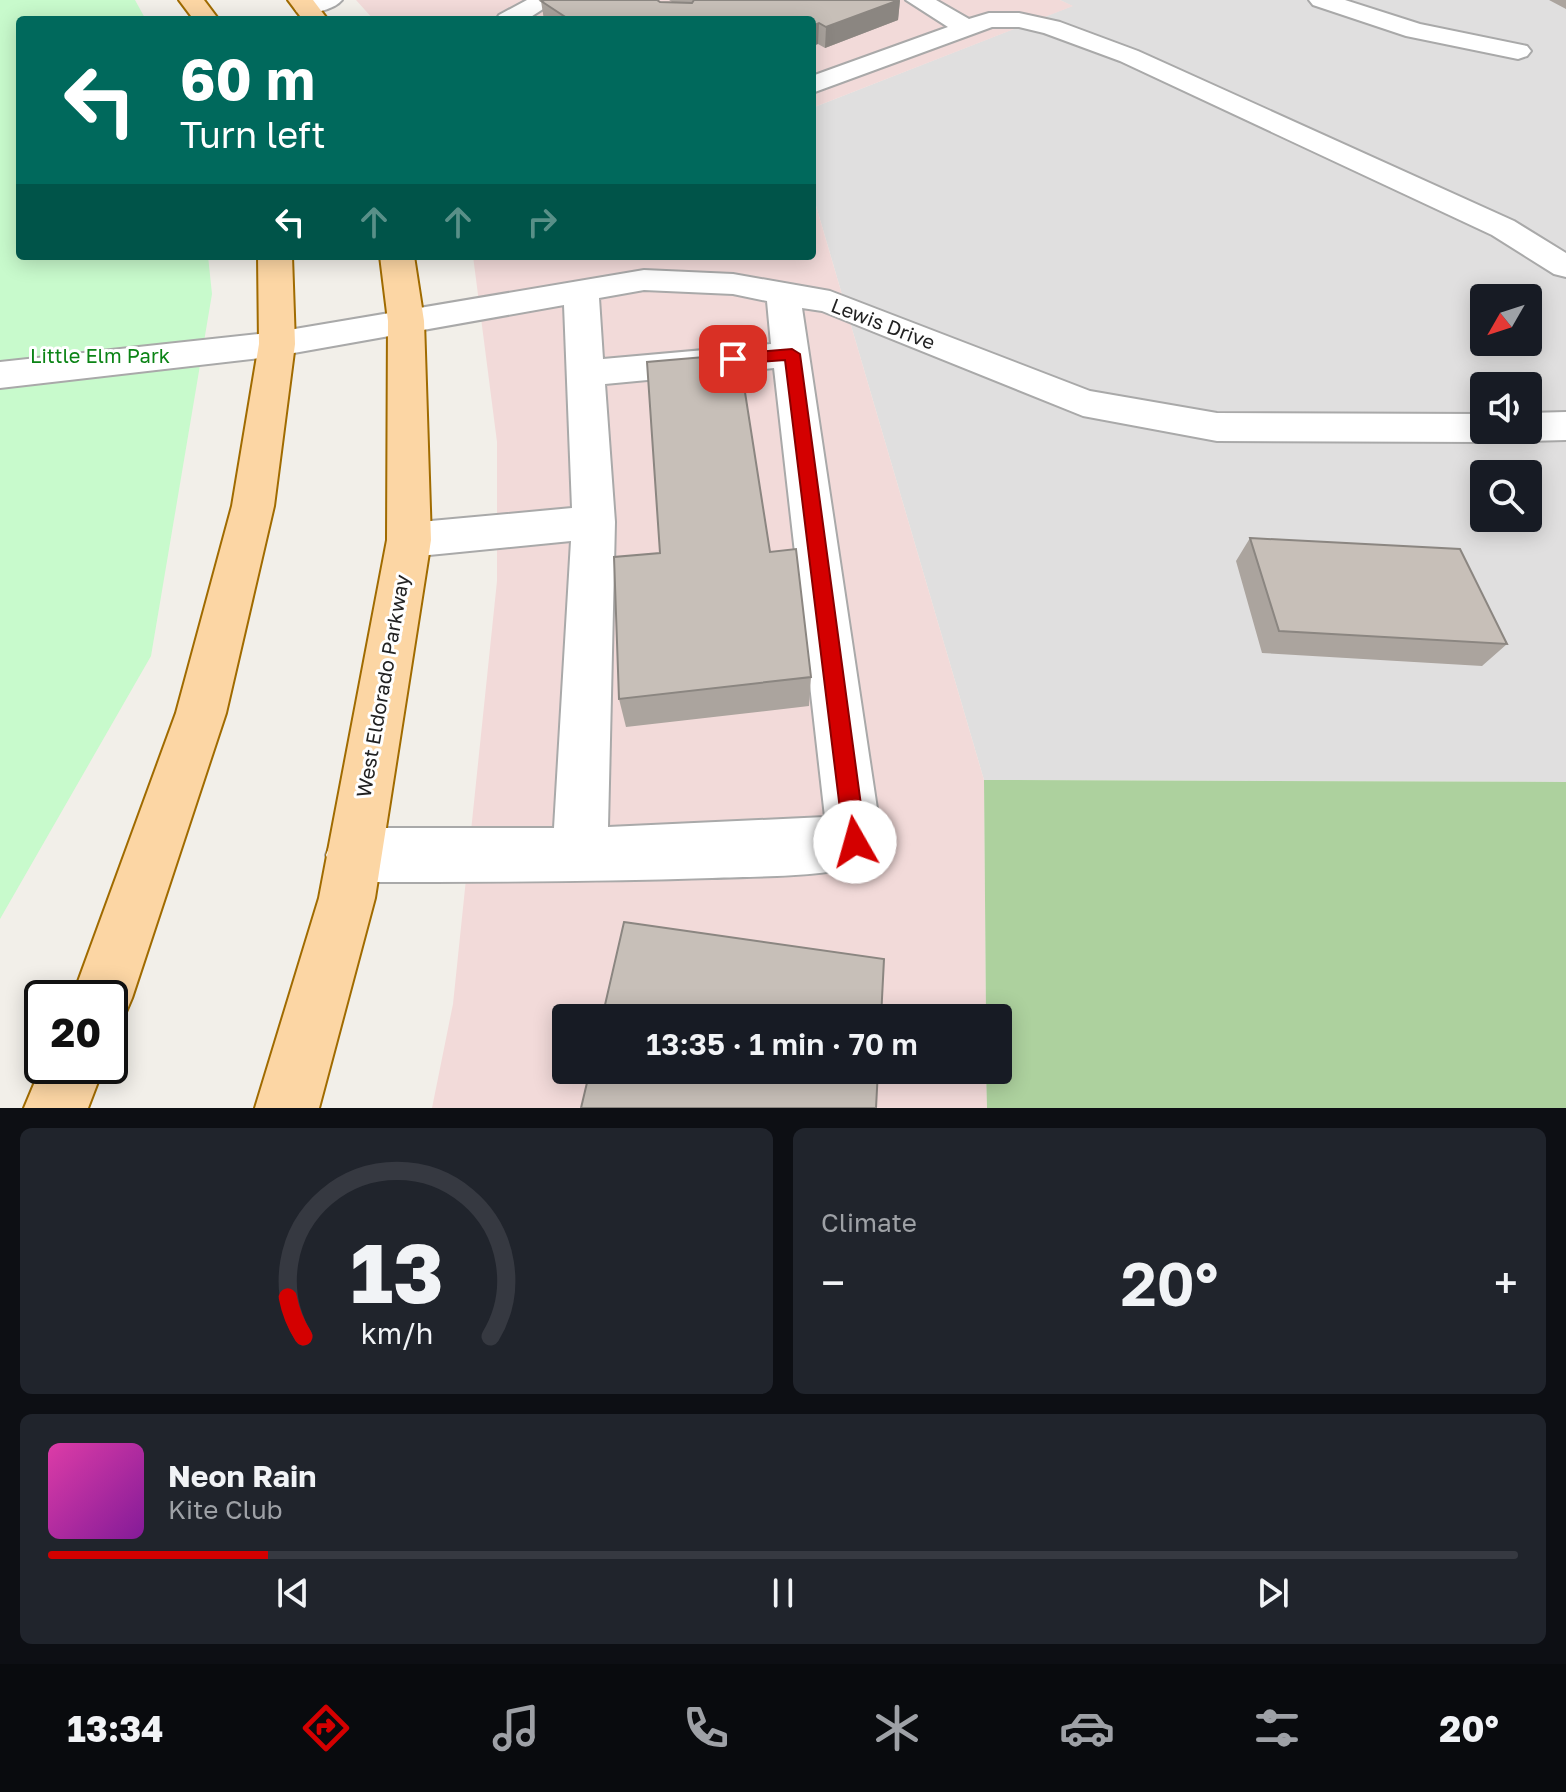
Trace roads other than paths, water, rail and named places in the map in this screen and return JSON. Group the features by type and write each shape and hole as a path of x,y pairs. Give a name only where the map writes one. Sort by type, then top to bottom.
{"main road":[{"path":"191,0 204,16"},
{"path":"108,980 201,713 253,506 277,344 275,260"},
{"name":"West Eldorado Parkway","path":"287,1108 347,898 409,540 406,321 398,260"},
{"path":"56,1108 66,1084"}],"street":[{"path":"515,16 545,0"},
{"path":"918,0 966,27"},
{"path":"1321,0 1415,31 1518,51"},
{"path":"816,83 989,20 1019,20 1051,27 1129,56 1503,228 1566,267"},
{"name":"Lewis Drive","path":"0,375 277,344 644,280 678,269 733,284 830,302 1083,403 1217,427 1470,428"},
{"path":"580,855 594,522 581,289"},
{"path":"353,855 580,855 738,850 855,842 783,293"},
{"path":"586,373 792,354"},
{"path":"1542,427 1566,426"},
{"path":"409,540 594,522"}],"park label":[{"name":"Little Elm Park","path":"100,356"}]}
